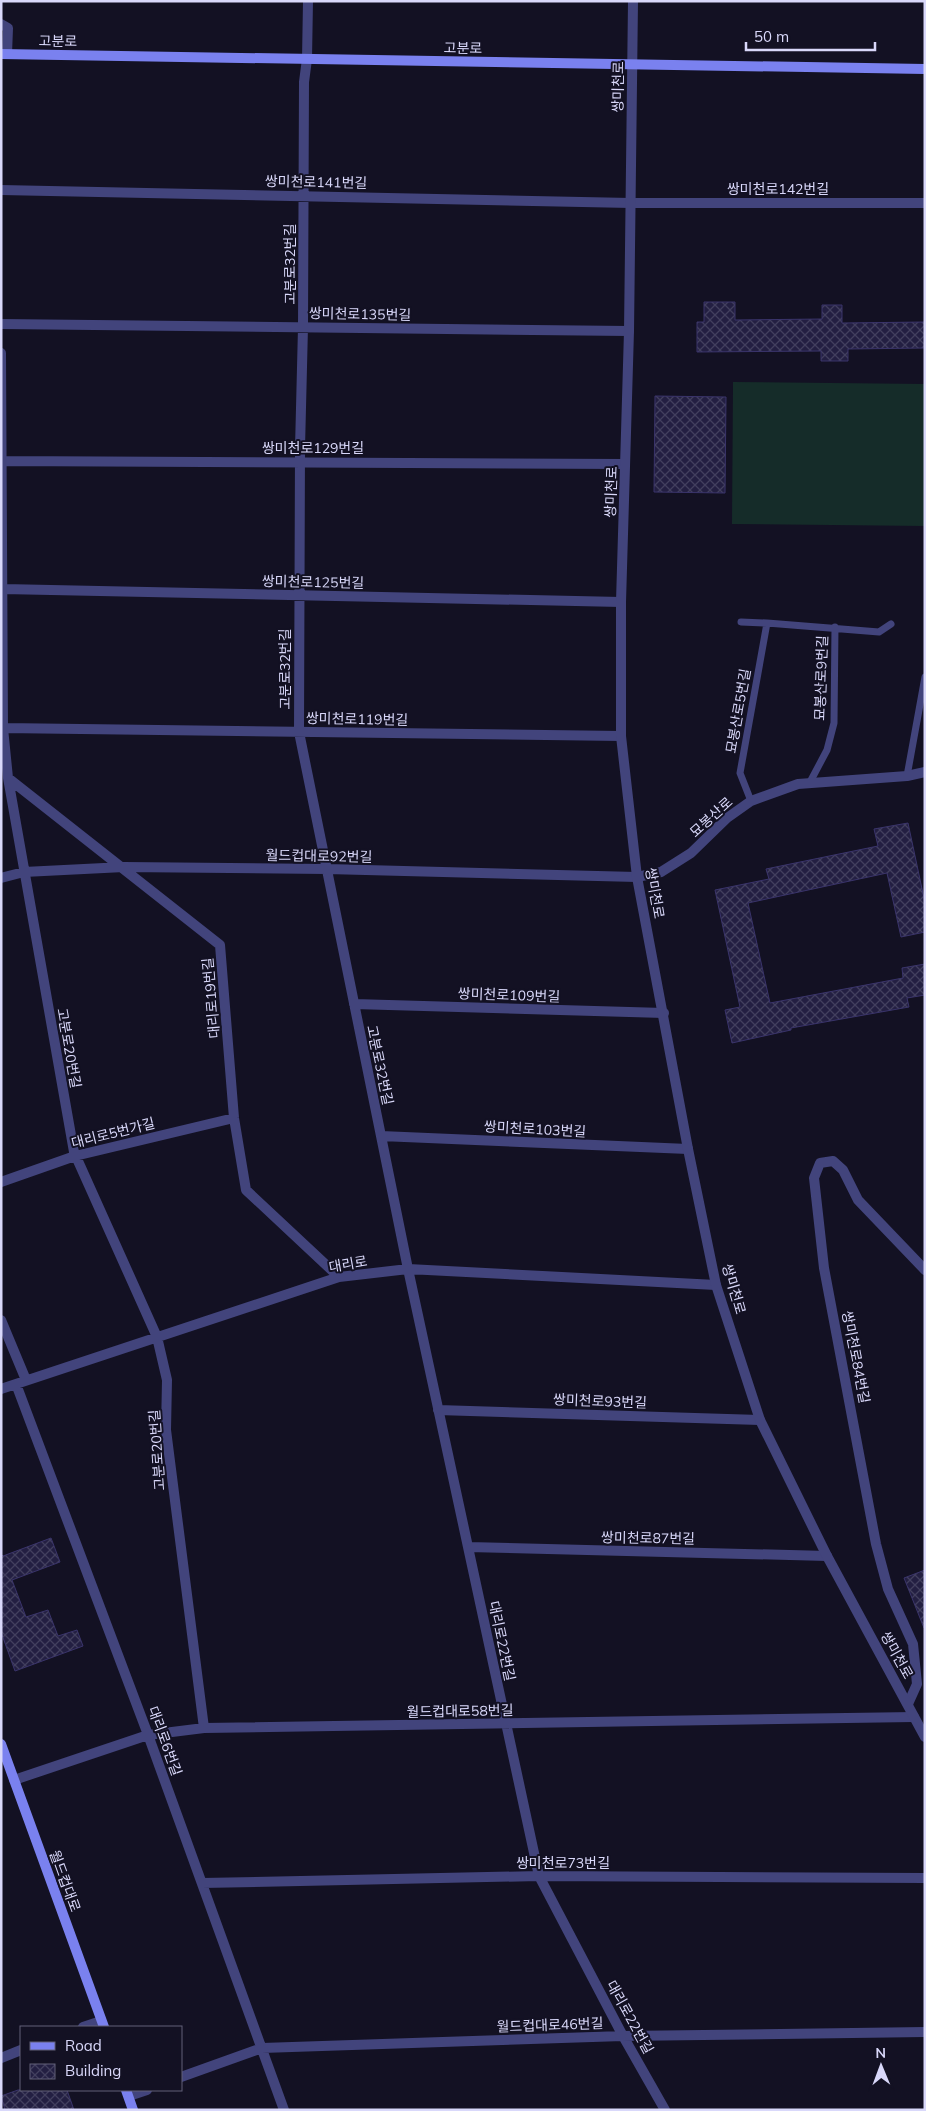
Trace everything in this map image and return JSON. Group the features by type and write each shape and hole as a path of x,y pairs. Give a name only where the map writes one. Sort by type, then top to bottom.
{"main road":[{"name":"고분로","path":"4,54 925,69"},
{"name":"월드컵대로","path":"1,1744 102,2024"},
{"path":"127,2093 133,2110"}],"street":[{"name":"고분로32번길","path":"308,1 307,59 304,82 299,732 408,1269"},
{"name":"쌍미천로","path":"633,1 629,331 621,602 621,736 638,877 688,1149 716,1285 760,1420 828,1556 925,1737"},
{"path":"1,24 8,28 4,54"},
{"name":"쌍미천로141번길","path":"1,190 631,203"},
{"name":"쌍미천로142번길","path":"631,203 925,203"},
{"name":"쌍미천로135번길","path":"1,324 629,331"},
{"name":"고분로20번길","path":"1,353 3,728 8,778 75,1156 157,1336 167,1380 166,1430 204,1728"},
{"name":"쌍미천로129번길","path":"2,460 625,464"},
{"name":"쌍미천로125번길","path":"3,589 621,602"},
{"name":"쌍미천로119번길","path":"3,728 621,736"},
{"name":"묘봉산로","path":"638,877 661,872 691,853 727,818 751,801 798,784 907,776 925,772"},
{"name":"대리로19번길","path":"8,778 124,867 220,945 234,1118 246,1190 339,1277"},
{"name":"월드컵대로92번길","path":"1,878 24,872 124,867 326,869 638,877"},
{"name":"쌍미천로109번길","path":"354,1004 664,1012"},
{"name":"대리로5번가길","path":"1,1182 75,1156 234,1118"},
{"name":"쌍미천로103번길","path":"381,1136 688,1149"},
{"name":"쌍미천로84번길","path":"908,1704 917,1684 913,1644 888,1589 876,1544 824,1268 814,1178 820,1163 833,1161 843,1170 858,1200 925,1270"},
{"name":"대리로","path":"2,1389 339,1277 408,1269 716,1285"},
{"name":"대리로22번길","path":"408,1269 539,1876 623,2036 666,2110"},
{"path":"1,1320 26,1380"},
{"name":"대리로6번길","path":"16,1384 148,1735 284,2110"},
{"name":"쌍미천로93번길","path":"438,1410 760,1420"},
{"name":"쌍미천로87번길","path":"468,1547 828,1556"},
{"name":"월드컵대로58번길","path":"14,1780 148,1735 204,1728 914,1717"},
{"name":"쌍미천로73번길","path":"202,1883 539,1876 925,1878"},
{"path":"89,2026 102,2024"},
{"name":"월드컵대로46번길","path":"182,2077 262,2048 623,2036 925,2032"},
{"path":"1,2058 20,2050"},
{"path":"127,2093 140,2091"}],"lane":[{"path":"741,622 835,627"},
{"name":"묘봉산로5번길","path":"751,801 740,773 767,623"},
{"name":"묘봉산로9번길","path":"808,784 827,750 834,723 835,627 879,632 891,624"},
{"path":"907,776 925,677"}],"green space":[{"path":"733,382 925,384 925,526 732,524"}],"building":[{"path":"704,302 735,302 735,320 822,319 822,305 842,305 842,323 925,322 925,348 848,349 848,361 821,361 821,351 697,352 697,322 704,322"},
{"path":"655,396 726,397 725,493 654,492"},
{"path":"908,823 925,903 925,932 901,937 887,873 748,903 770,1003 903,978 902,968 925,964 925,995 907,998 909,1007 791,1028 791,1030 732,1043 725,1010 740,1007 715,890 769,879 766,869 878,846 874,829"},
{"path":"51,1538 60,1562 12,1580 26,1617 48,1610 58,1636 77,1630 83,1646 15,1671 1,1632 1,1554 3,1556"},
{"path":"925,1570 925,1628 924,1628 904,1578"},
{"path":"18,2090 67,2091 74,2110 5,2110 1,2096"}]}
